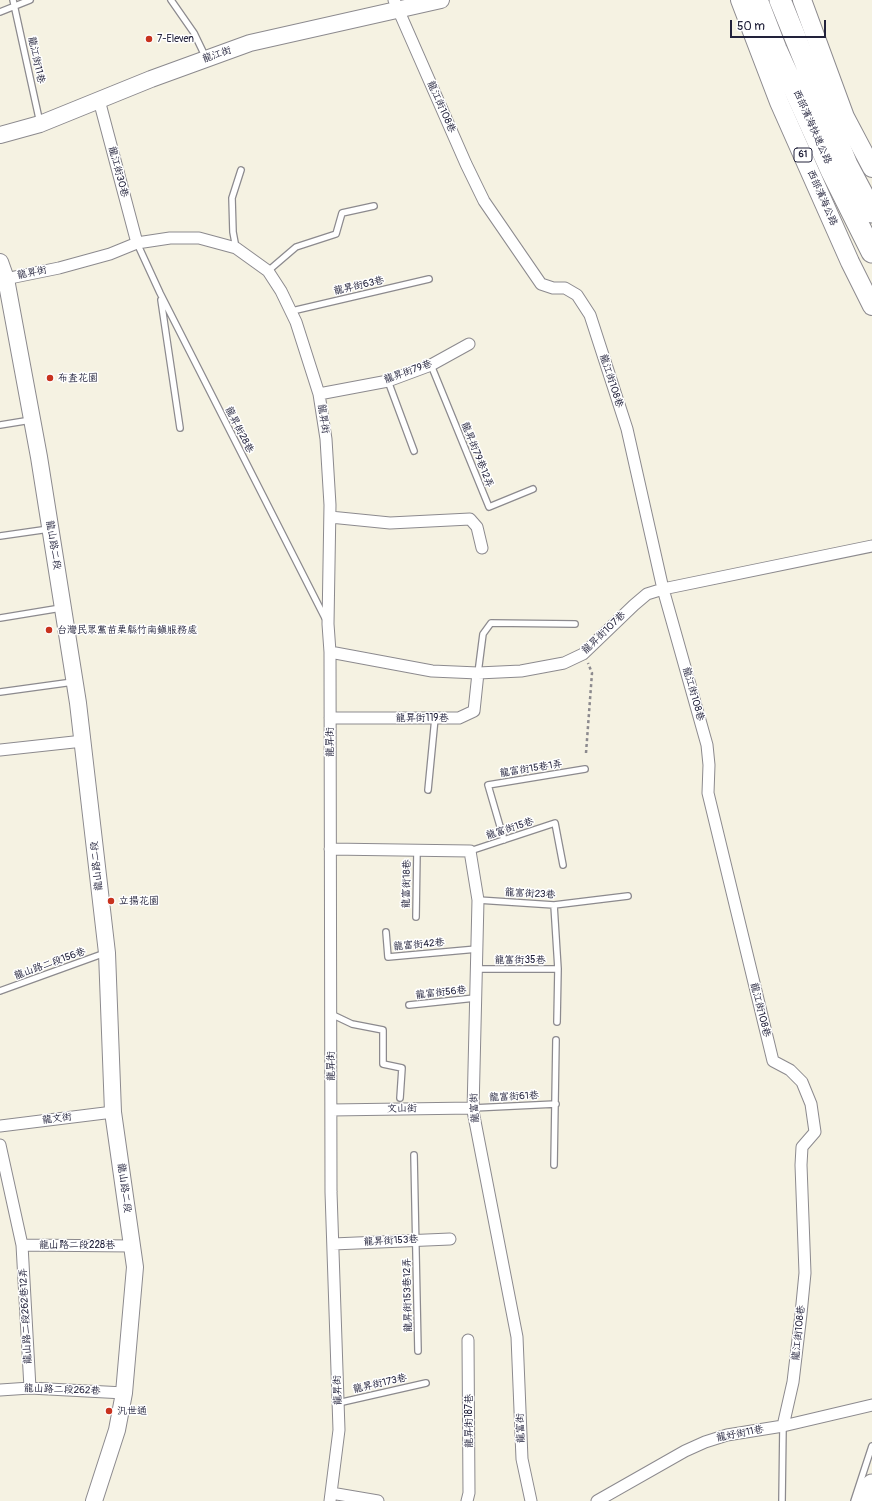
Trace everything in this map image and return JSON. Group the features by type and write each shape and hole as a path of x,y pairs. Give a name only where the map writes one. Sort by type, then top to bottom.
{"highway":[{"name":"西部濱海快速公路","path":"757,0 779,56 831,170 866,220"},
{"name":"西部濱海快速公路","path":"780,0 847,165 866,220 872,252"},
{"path":"866,220 872,262"},
{"path":"867,1501 872,1485"}],"main road":[{"name":"西部濱海公路","path":"740,0 779,102 850,262 872,306"},
{"path":"802,0 845,117 872,168"}],"street":[{"name":"龍江街","path":"0,135 40,124 151,79 250,43 396,4 441,0"},
{"name":"龍江街108巷","path":"396,4 466,164 484,200 541,284 553,288 565,288 577,295 590,315 627,429 664,590 707,745 709,765 708,793 773,1061 790,1070 802,1082 811,1104 815,1132 802,1147 801,1166 805,1273 793,1382 783,1426"},
{"name":"龍江街30巷","path":"99,100 137,243"},
{"name":"龍昇街","path":"3,279 59,268 110,254 137,243 170,238 199,238 236,248 268,272 281,291 292,311 319,394 326,439 330,517 328,624 330,652 331,1110 333,1244 339,1430 331,1497"},
{"name":"龍山路二段","path":"0,262 32,420 75,682 83,741 107,952 113,1112 135,1267 124,1393 117,1430 94,1501"},
{"name":"龍昇街79巷","path":"319,394 388,381 431,365 469,344"},
{"path":"330,517 390,522 470,519 477,527 482,548"},
{"name":"龍昇街107巷","path":"330,652 432,671 478,673 521,671 564,663 583,654 646,594 872,546"},
{"name":"龍昇街119巷","path":"330,718 459,718 474,711 478,673"},
{"path":"0,750 83,741"},
{"path":"330,849 470,851"},
{"name":"龍富街","path":"470,851 478,900 473,1108 517,1337 522,1459 531,1501"},
{"name":"文山街","path":"331,1110 473,1108"},
{"name":"龍文街","path":"0,1126 113,1112"},
{"name":"龍山路二段262巷12弄","path":"0,1145 22,1245 30,1388"},
{"name":"龍昇街153巷","path":"333,1244 450,1239"},
{"name":"龍山路二段228巷","path":"22,1245 132,1246"},
{"name":"龍昇街187巷","path":"467,1501 469,1493 468,1340"},
{"name":"龍山路二段262巷","path":"0,1390 30,1388 124,1393"},
{"name":"龍好街11巷","path":"597,1501 686,1451 726,1435 783,1426 872,1405"},
{"path":"331,1497 378,1501"}],"lane":[{"path":"0,12 14,3 30,0"},
{"path":"171,0 194,33 207,59"},
{"name":"龍江街11巷","path":"14,3 40,124"},
{"path":"236,248 233,232 232,198 241,170"},
{"path":"268,272 296,247 336,234 342,213 374,206"},
{"name":"龍昇街28巷","path":"137,243 160,293 328,624"},
{"name":"龍昇街63巷","path":"292,311 430,279"},
{"path":"160,293 180,428"},
{"name":"龍昇街79巷12弄","path":"431,365 489,507 533,488"},
{"path":"388,381 414,451"},
{"path":"0,425 32,420"},
{"path":"0,536 50,529"},
{"path":"0,618 63,608"},
{"path":"478,673 483,634 491,623 575,624"},
{"path":"0,692 75,682"},
{"path":"428,790 435,718"},
{"name":"龍富街15巷1弄","path":"504,840 488,785 585,769"},
{"name":"龍富街15巷","path":"470,851 555,823 563,865"},
{"name":"龍富街18巷","path":"416,917 417,850"},
{"name":"龍富街23巷","path":"478,900 554,905 628,896"},
{"path":"554,905 558,969"},
{"name":"龍富街42巷","path":"386,932 388,957 477,949"},
{"name":"龍山路二段156巷","path":"0,991 107,952"},
{"name":"龍富街35巷","path":"476,969 558,969 557,1022"},
{"name":"龍富街56巷","path":"409,1005 476,998"},
{"path":"331,1014 352,1024 383,1030 383,1064 402,1068 400,1098"},
{"path":"554,1165 556,1040"},
{"name":"龍富街61巷","path":"473,1108 556,1104"},
{"name":"龍昇街153巷12弄","path":"414,1155 417,1240 418,1351"},
{"name":"龍昇街173巷","path":"338,1403 426,1383"},
{"path":"782,1501 783,1426"},
{"path":"854,1501 872,1446"}],"path":[{"path":"583,654 592,673 586,753"}],"place":[{"name":"7-Eleven","path":"149,39"},
{"name":"布查花園","path":"50,378"},
{"name":"台灣民眾黨苗栗縣竹南鎮服務處","path":"49,630"},
{"name":"立揚花園","path":"111,901"},
{"name":"汎世通","path":"109,1411"}]}
